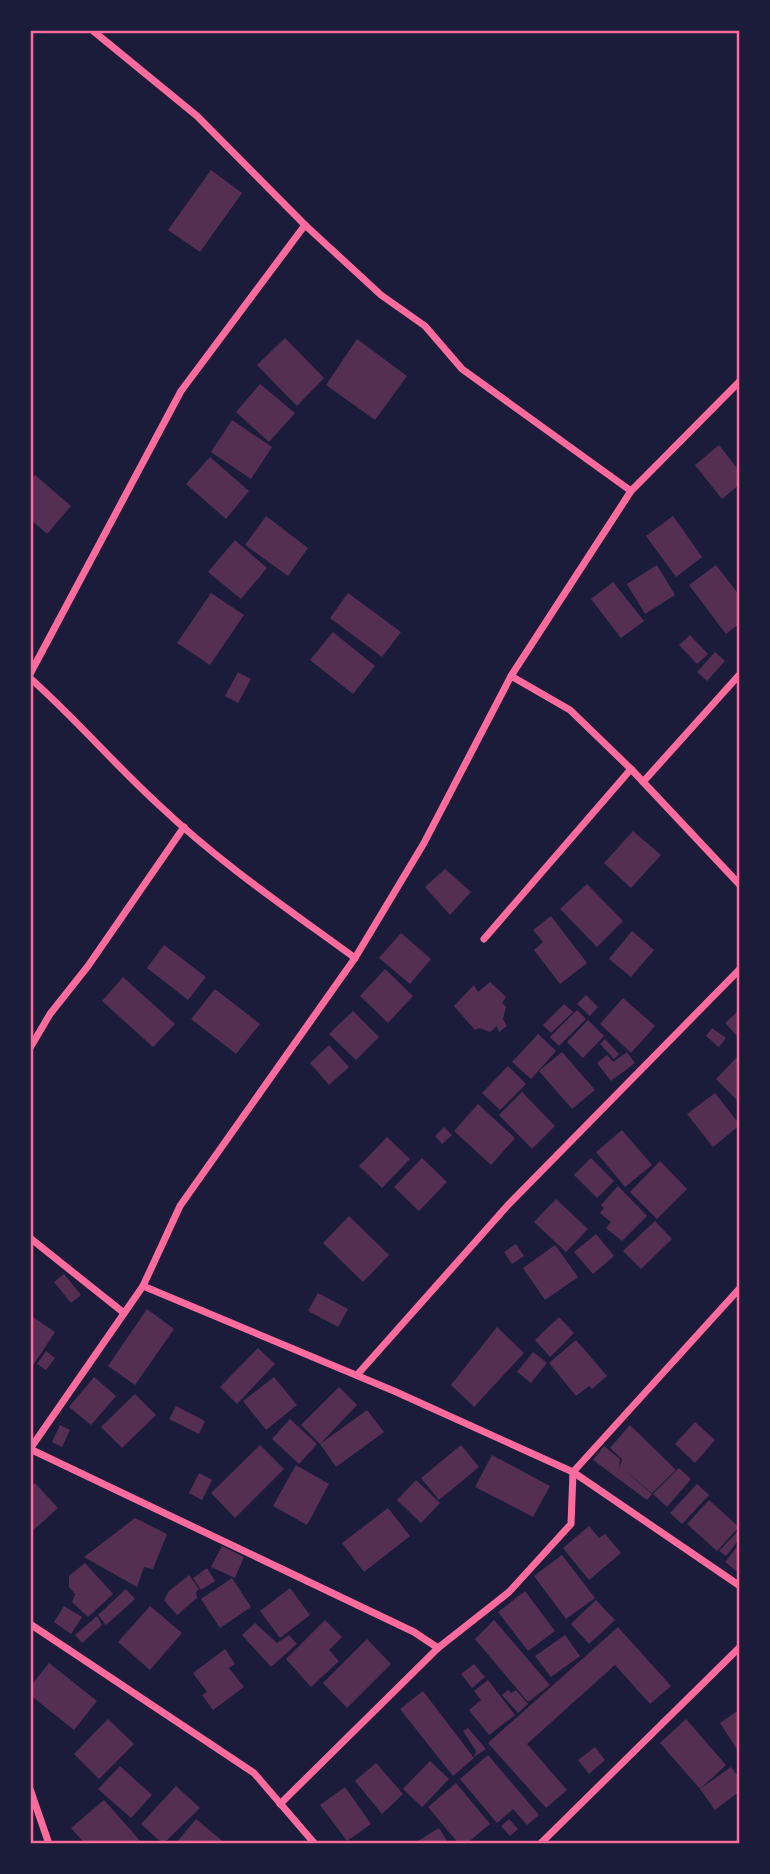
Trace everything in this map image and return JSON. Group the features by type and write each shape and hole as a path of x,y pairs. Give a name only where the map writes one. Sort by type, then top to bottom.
{"street":[{"path":"92,30 197,116 305,225 381,295 425,326 462,369 631,491"},
{"path":"305,225 181,391 30,676 184,827 233,870 355,958"},
{"path":"438,1648 414,1632 30,1449 143,1286 180,1206 355,958 424,843 511,676 631,491 740,381"},
{"path":"643,782 740,674"},
{"path":"511,676 570,710 631,769 740,885"},
{"path":"484,939 631,769"},
{"path":"30,1048 50,1014 88,966 184,827"},
{"path":"357,1375 508,1205 740,969"},
{"path":"30,1238 124,1313"},
{"path":"143,1286 357,1375 573,1472 740,1586"},
{"path":"280,1804 438,1648 509,1592 572,1524 573,1472 740,1288"},
{"path":"30,1624 254,1773 315,1844"},
{"path":"540,1844 740,1647"},
{"path":"30,1789 49,1844"}],"building":[{"path":"211,170 242,193 200,252 168,230"},
{"path":"285,338 324,378 297,406 257,365"},
{"path":"357,339 407,376 375,420 326,385"},
{"path":"260,384 295,413 269,442 236,412"},
{"path":"232,420 272,447 251,479 211,452"},
{"path":"719,445 740,472 740,484 722,499 695,465"},
{"path":"210,457 249,491 226,519 186,484"},
{"path":"35,475 71,506 47,534 30,519 30,481"},
{"path":"266,516 308,548 288,576 245,545"},
{"path":"673,516 702,557 676,577 646,536"},
{"path":"235,540 267,568 241,599 208,572"},
{"path":"657,565 675,595 645,614 627,584"},
{"path":"716,565 740,596 740,623 726,634 689,585"},
{"path":"613,582 644,621 621,638 591,599"},
{"path":"211,593 244,615 210,665 177,643"},
{"path":"348,593 401,632 382,657 330,618"},
{"path":"333,632 375,666 353,694 310,660"},
{"path":"690,635 708,654 697,664 679,645"},
{"path":"715,652 725,661 707,681 697,672"},
{"path":"238,672 251,679 238,703 225,696"},
{"path":"633,831 661,855 631,888 604,863"},
{"path":"445,869 471,892 450,915 425,887"},
{"path":"587,884 623,921 597,947 560,909"},
{"path":"551,916 587,963 560,984 534,950 543,942 533,930"},
{"path":"632,931 654,950 631,977 609,959"},
{"path":"401,933 431,959 410,984 379,958"},
{"path":"164,945 206,977 188,1000 147,968"},
{"path":"385,969 413,996 388,1023 360,996"},
{"path":"123,977 175,1024 153,1047 102,1001"},
{"path":"490,982 506,997 502,1003 506,1007 503,1019 507,1026 499,1032 497,1026 490,1032 479,1028 475,1030 454,1006 474,985 478,992"},
{"path":"215,989 260,1024 236,1054 191,1019"},
{"path":"586,995 598,1007 590,1016 577,1004"},
{"path":"623,998 655,1026 631,1053 600,1024"},
{"path":"564,1004 573,1012 551,1033 543,1025"},
{"path":"740,1009 740,1039 725,1023"},
{"path":"577,1010 586,1019 559,1046 550,1037"},
{"path":"353,1011 379,1037 356,1060 329,1034"},
{"path":"588,1020 604,1036 583,1058 567,1042"},
{"path":"712,1028 726,1038 719,1047 706,1036"},
{"path":"538,1034 556,1051 531,1079 512,1062"},
{"path":"605,1039 619,1054 614,1059 600,1044"},
{"path":"329,1045 349,1067 329,1085 310,1063"},
{"path":"562,1052 595,1090 572,1109 539,1071"},
{"path":"627,1052 635,1063 611,1081 597,1063 607,1055 613,1062"},
{"path":"740,1054 740,1103 716,1079"},
{"path":"508,1066 526,1084 500,1110 482,1093"},
{"path":"522,1092 555,1126 532,1149 499,1115"},
{"path":"715,1093 740,1125 713,1147 687,1114"},
{"path":"478,1104 515,1138 491,1165 454,1131"},
{"path":"444,1127 452,1135 442,1144 435,1136"},
{"path":"622,1130 652,1165 625,1187 596,1152"},
{"path":"387,1137 410,1159 382,1188 359,1166"},
{"path":"422,1158 447,1182 419,1211 394,1187"},
{"path":"591,1158 614,1181 597,1198 574,1175"},
{"path":"660,1161 687,1189 657,1219 630,1192"},
{"path":"618,1186 647,1216 622,1241 606,1228 611,1222 600,1213 604,1208 601,1205"},
{"path":"556,1199 588,1229 566,1252 534,1222"},
{"path":"349,1216 389,1255 363,1282 323,1243"},
{"path":"655,1221 672,1239 641,1269 623,1251"},
{"path":"596,1234 614,1256 593,1274 574,1252"},
{"path":"516,1244 524,1256 512,1264 504,1252"},
{"path":"555,1245 578,1277 545,1300 523,1268"},
{"path":"64,1274 81,1295 71,1303 54,1282"},
{"path":"318,1293 348,1309 338,1327 308,1311"},
{"path":"147,1309 174,1329 135,1385 108,1366"},
{"path":"30,1315 55,1332 30,1370"},
{"path":"559,1317 574,1333 550,1357 535,1340"},
{"path":"497,1327 524,1353 474,1407 451,1385"},
{"path":"576,1340 607,1376 592,1389 589,1386 576,1396 549,1363"},
{"path":"258,1348 275,1364 237,1404 220,1387"},
{"path":"46,1351 55,1358 46,1370 37,1364"},
{"path":"533,1352 547,1363 531,1383 517,1372"},
{"path":"94,1377 116,1396 91,1425 69,1407"},
{"path":"274,1377 297,1405 266,1430 243,1401"},
{"path":"339,1387 357,1405 320,1444 301,1425"},
{"path":"135,1394 156,1415 122,1448 101,1427"},
{"path":"176,1406 205,1421 199,1434 169,1419"},
{"path":"367,1410 384,1432 336,1467 320,1444"},
{"path":"290,1419 317,1444 299,1464 272,1439"},
{"path":"695,1422 715,1440 695,1463 675,1444"},
{"path":"60,1425 70,1430 62,1447 52,1442"},
{"path":"630,1425 676,1470 652,1493 622,1468 652,1494 647,1500 593,1460 604,1446 620,1459 619,1470 622,1459 610,1448"},
{"path":"260,1445 284,1469 235,1518 211,1493"},
{"path":"461,1445 479,1467 439,1500 421,1478"},
{"path":"492,1455 550,1486 533,1517 475,1487"},
{"path":"296,1465 329,1484 307,1525 273,1506"},
{"path":"679,1468 691,1479 667,1507 653,1494"},
{"path":"199,1473 212,1480 202,1500 189,1493"},
{"path":"416,1480 440,1503 421,1523 397,1500"},
{"path":"35,1483 58,1508 30,1533 30,1488"},
{"path":"697,1484 709,1495 682,1524 670,1513"},
{"path":"709,1500 739,1527 717,1551 687,1524"},
{"path":"388,1508 410,1536 364,1572 342,1543"},
{"path":"135,1518 167,1534 153,1569 144,1567 137,1587 84,1557"},
{"path":"589,1526 599,1538 605,1534 621,1553 589,1580 563,1548"},
{"path":"740,1529 740,1538 726,1556 719,1551"},
{"path":"740,1543 740,1574 725,1562"},
{"path":"222,1546 244,1557 235,1578 211,1567"},
{"path":"562,1555 595,1598 566,1619 534,1576"},
{"path":"85,1563 113,1594 88,1617 72,1602 75,1594 69,1587 69,1576"},
{"path":"207,1568 215,1581 201,1590 193,1578"},
{"path":"189,1575 199,1589 196,1592 197,1598 177,1615 164,1600 169,1591"},
{"path":"232,1578 251,1607 220,1628 201,1599"},
{"path":"290,1588 310,1615 280,1638 260,1611"},
{"path":"126,1589 135,1599 106,1625 98,1615"},
{"path":"525,1591 555,1631 528,1651 498,1612"},
{"path":"596,1600 615,1620 589,1644 571,1624"},
{"path":"64,1606 82,1617 71,1634 54,1622"},
{"path":"150,1606 182,1633 150,1670 118,1642"},
{"path":"97,1616 102,1625 82,1643 75,1635"},
{"path":"325,1620 342,1637 329,1650 339,1661 311,1687 286,1659"},
{"path":"494,1620 550,1685 528,1702 475,1639"},
{"path":"255,1623 277,1643 289,1635 297,1644 271,1667 242,1635"},
{"path":"618,1627 671,1686 650,1704 615,1665 527,1744 567,1790 546,1808 488,1743"},
{"path":"565,1635 580,1656 551,1677 535,1656"},
{"path":"367,1639 391,1664 347,1708 323,1683"},
{"path":"225,1649 235,1664 229,1668 244,1687 213,1710 202,1695 207,1692 193,1673"},
{"path":"49,1663 97,1701 74,1730 30,1695 30,1687"},
{"path":"474,1664 485,1677 472,1688 461,1674"},
{"path":"488,1680 515,1715 489,1735 469,1710 481,1700 474,1691"},
{"path":"508,1690 511,1693 516,1690 528,1704 518,1713 502,1695"},
{"path":"423,1691 474,1758 453,1776 400,1709"},
{"path":"740,1709 740,1754 720,1723"},
{"path":"108,1719 134,1744 99,1779 74,1754"},
{"path":"686,1719 726,1765 700,1789 660,1743"},
{"path":"468,1728 486,1749 474,1757 476,1751 463,1731"},
{"path":"595,1747 605,1760 589,1774 578,1760"},
{"path":"488,1755 539,1815 527,1825 513,1809 497,1823 460,1779"},
{"path":"430,1761 449,1779 422,1807 403,1789"},
{"path":"376,1763 403,1794 382,1814 355,1781"},
{"path":"120,1766 152,1795 131,1818 98,1789"},
{"path":"731,1767 740,1779 740,1791 715,1810 700,1789"},
{"path":"456,1783 490,1824 466,1844 459,1844 428,1807"},
{"path":"176,1786 200,1808 163,1844 141,1824"},
{"path":"345,1787 371,1824 347,1841 320,1805"},
{"path":"104,1800 143,1844 85,1844 71,1828"},
{"path":"196,1819 226,1844 175,1844"},
{"path":"509,1819 518,1829 510,1836 501,1826"},
{"path":"439,1828 449,1844 413,1844"}]}
